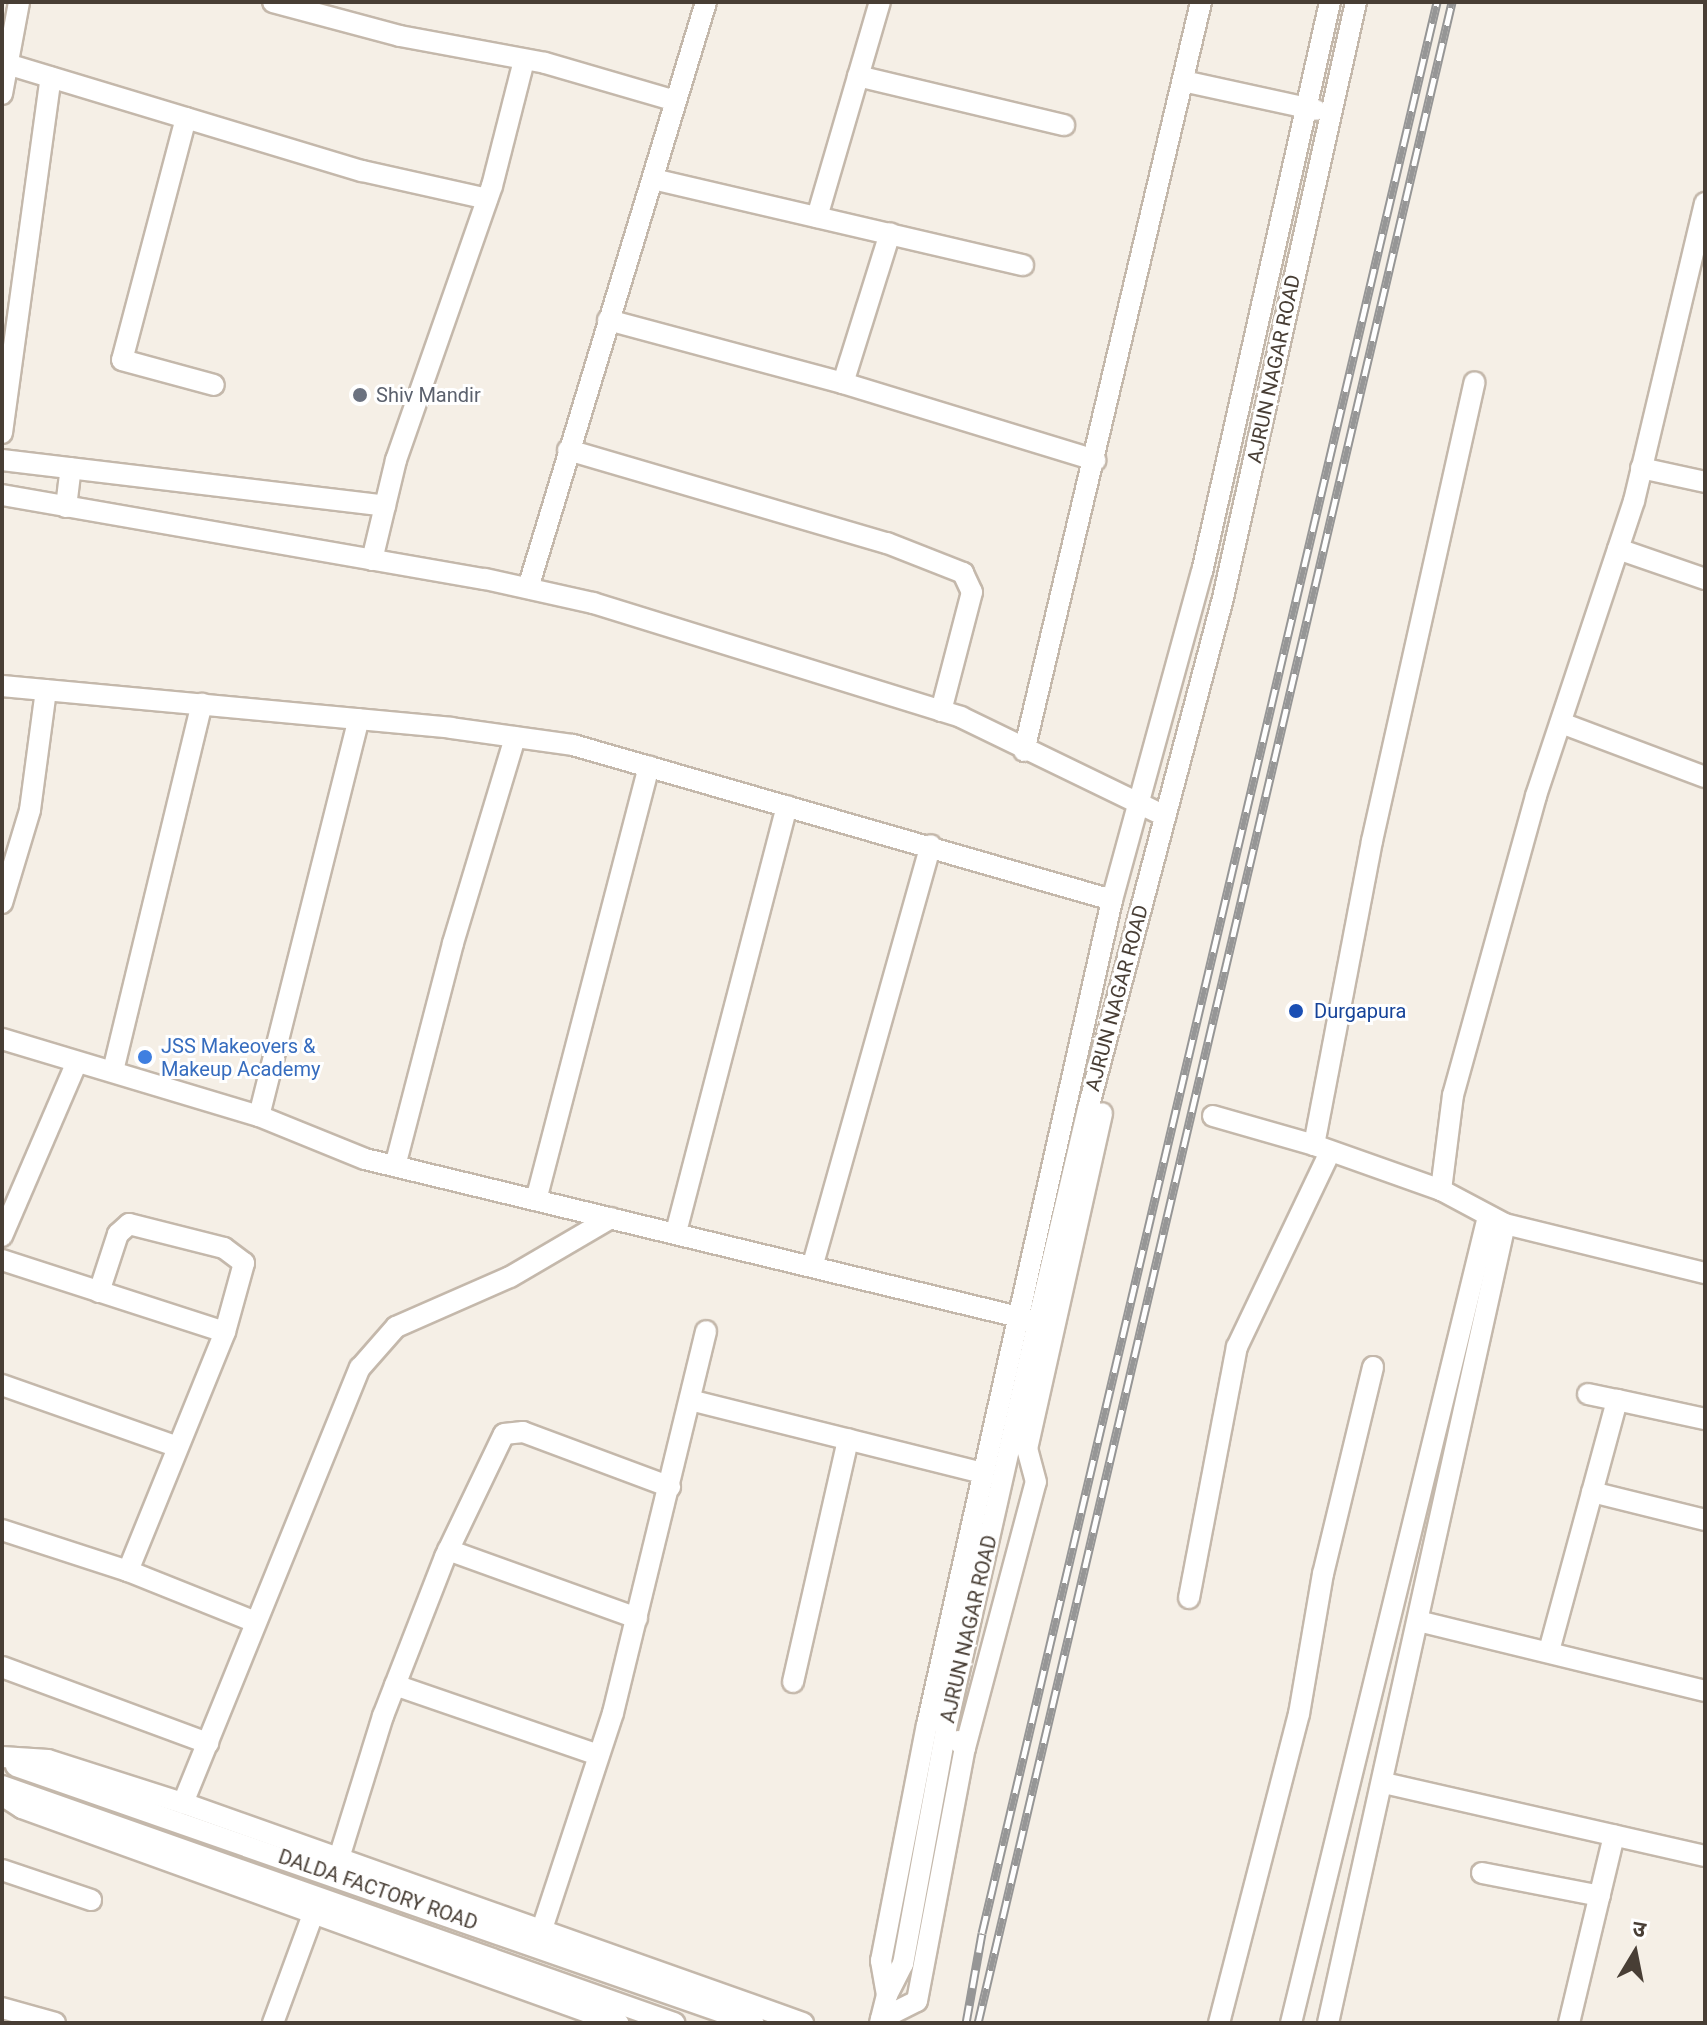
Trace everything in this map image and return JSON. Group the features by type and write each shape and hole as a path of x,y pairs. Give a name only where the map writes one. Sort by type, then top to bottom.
{"street":[{"path":"2,94 19,2"},
{"path":"273,2 400,36 524,60 676,101"},
{"path":"528,588 706,2"},
{"path":"817,217 880,2"},
{"path":"1024,751 1201,2"},
{"name":"AJRUN NAGAR ROAD","path":"881,2021 887,1995 903,1964 1068,1104 1112,900 1135,804 1202,572 1330,2"},
{"name":"AJRUN NAGAR ROAD","path":"887,1995 881,1961 983,1473 1028,1319 1223,598 1356,2"},
{"path":"372,560 396,460 487,199 524,60"},
{"path":"7,64 362,171 487,199"},
{"path":"858,76 1064,125"},
{"path":"2,433 51,77"},
{"path":"1183,81 1330,113"},
{"path":"186,118 122,360 214,385"},
{"path":"653,179 1023,265"},
{"path":"1441,1190 1453,1095 1561,723 1641,468 1705,203"},
{"path":"843,383 890,233"},
{"path":"608,320 843,383 1095,460"},
{"path":"1189,1598 1237,1347 1322,1149 1372,841 1475,382"},
{"path":"568,450 887,543 963,573 972,592 941,711"},
{"path":"2,460 385,506"},
{"path":"66,507 71,468"},
{"path":"1641,468 1705,482"},
{"path":"2,495 528,588 677,628 941,711 1165,816"},
{"path":"1618,549 1705,579"},
{"path":"2,686 359,719 573,745 931,845 1112,900"},
{"path":"2,903 30,810 46,690"},
{"path":"113,1071 202,704"},
{"path":"259,1116 359,719"},
{"path":"1561,723 1705,777"},
{"path":"395,1166 453,943 515,737"},
{"path":"536,1200 649,767"},
{"path":"676,1232 787,806"},
{"path":"813,1264 931,845"},
{"path":"2,1039 113,1071 184,1097 259,1116 395,1166 813,1264 1028,1319"},
{"path":"2,1236 77,1062"},
{"path":"881,2021 917,2001 965,1748 1036,1482 1027,1449 1107,1114 1068,1104"},
{"path":"1213,1116 1441,1190 1497,1221 1705,1273"},
{"path":"183,1803 253,1621 360,1368 396,1327 510,1277 611,1218"},
{"path":"1328,2023 1384,1783 1497,1221"},
{"path":"1291,2023 1497,1221"},
{"path":"99,1292 125,1225 224,1248 242,1257 244,1270 225,1332 175,1446 128,1571"},
{"path":"2,1260 225,1332"},
{"path":"542,1929 598,1755 637,1618 706,1331"},
{"path":"1219,2023 1299,1714 1323,1574 1373,1367"},
{"path":"2,1385 175,1446"},
{"path":"1588,1394 1705,1419"},
{"path":"690,1400 983,1473"},
{"path":"1549,1651 1617,1400"},
{"path":"339,1858 395,1685 448,1550 504,1434 523,1432 670,1487"},
{"path":"793,1682 848,1439"},
{"path":"1592,1492 1705,1520"},
{"path":"2,1530 128,1571 253,1621"},
{"path":"448,1550 637,1618"},
{"path":"1418,1621 1705,1691"},
{"path":"2,1667 208,1743"},
{"path":"395,1685 598,1755"},
{"path":"946,1729 965,1748"},
{"path":"2,1759 48,1760 183,1803 803,2023"},
{"name":"DALDA FACTORY ROAD","path":"2,1759 753,2023"},
{"path":"1384,1783 1705,1856"},
{"name":"DALDA FACTORY ROAD","path":"2,1786 151,1836 674,2023"},
{"path":"2,1795 22,1808 618,2023"},
{"path":"1569,2023 1614,1835"},
{"path":"2,1870 91,1900"},
{"path":"1482,1873 1600,1896"},
{"path":"273,2023 313,1914"},
{"path":"2,2008 55,2023"}],"railway":[{"path":"966,2023 982,1933 1437,2"},
{"path":"978,2023 1452,2"}],"place":[{"name":"Shiv Mandir","path":"360,395"},
{"name":"Durgapura","path":"1296,1011"},
{"name":"JSS Makeovers & Makeup Academy","path":"145,1057"}]}
